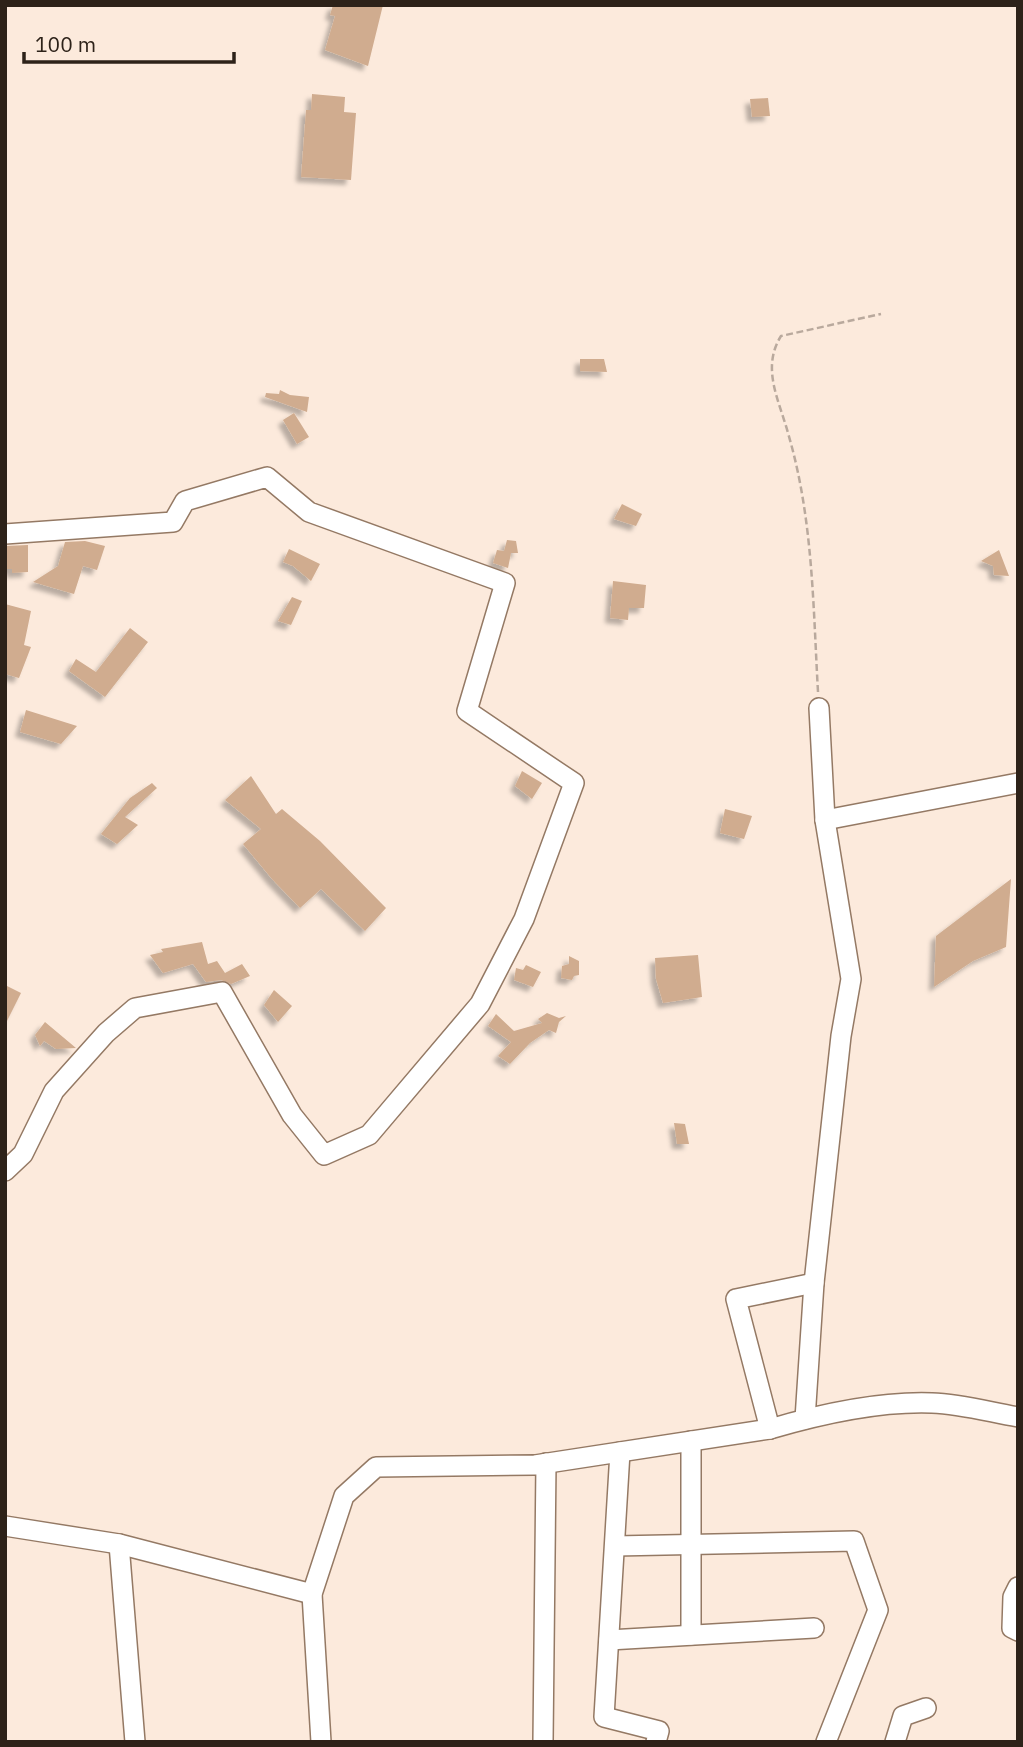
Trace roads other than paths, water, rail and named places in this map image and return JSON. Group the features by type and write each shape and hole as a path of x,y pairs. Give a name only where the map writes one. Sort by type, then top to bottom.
{"street":[{"path":"5,534 173,522 185,500 267,477 309,512 505,583 467,711 573,783 523,919 480,1004 369,1135 324,1155 292,1115 222,992 135,1008 106,1032 54,1091 23,1154 5,1171"},
{"path":"805,1419 814,1283 841,1036 851,979 825,820 819,708"},
{"path":"825,820 1018,783"},
{"path":"770,1429 736,1299 814,1283"},
{"path":"321,1742 312,1594 344,1496 376,1467 545,1463 770,1429 805,1419 879,1407 931,1403 1018,1417"},
{"path":"691,1441 691,1635"},
{"path":"620,1452 604,1717 659,1731 656,1742"},
{"path":"543,1742 545,1463"},
{"path":"5,1526 119,1544 312,1594"},
{"path":"615,1546 854,1541 878,1610 869,1627 827,1742"},
{"path":"119,1544 135,1742"},
{"path":"1018,1587 1013,1597 1012,1628 1018,1631"},
{"path":"609,1640 814,1628"},
{"path":"895,1742 903,1716 926,1708"}]}
